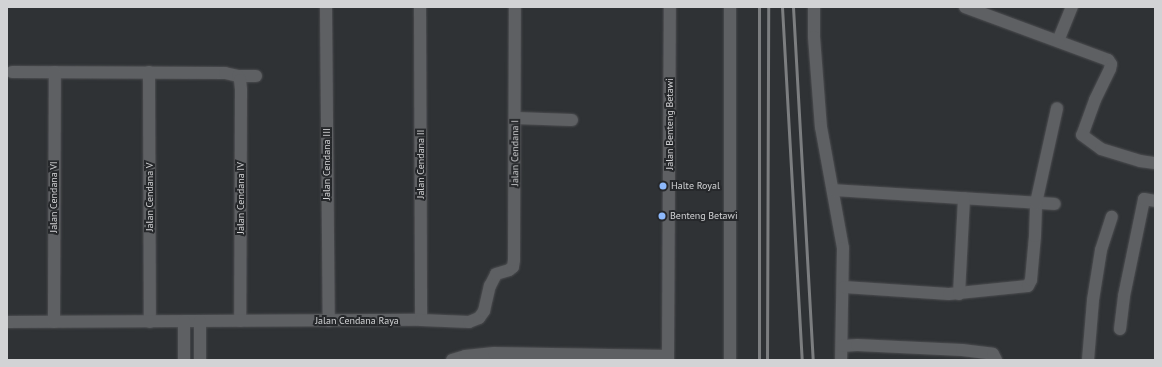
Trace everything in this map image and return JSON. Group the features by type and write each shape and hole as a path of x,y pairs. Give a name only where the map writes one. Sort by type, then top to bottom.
{"street":[{"name":"Jalan Cendana III","path":"326,7 329,321"},
{"name":"Jalan Cendana II","path":"420,7 421,320"},
{"name":"Jalan Cendana I","path":"490,286 496,274 509,270 513,267 514,260 515,7"},
{"name":"Jalan Benteng Betawi","path":"668,358 670,7"},
{"path":"730,7 730,360"},
{"path":"814,7 814,37 821,127 844,248 841,360"},
{"path":"965,7 1110,62 1110,69 1082,133 1084,137 1101,148 1140,161 1155,163"},
{"path":"1058,42 1072,7"},
{"path":"12,72 225,73 238,76 256,76"},
{"name":"Jalan Cendana VI","path":"54,322 55,72"},
{"name":"Jalan Cendana V","path":"149,72 150,322"},
{"name":"Jalan Cendana IV","path":"238,76 241,90 240,321"},
{"path":"844,287 959,294 1028,286 1031,280 1033,263 1036,203 1057,108"},
{"path":"515,118 572,120"},
{"path":"832,190 1055,204"},
{"path":"959,294 964,198"},
{"path":"1120,329 1124,296 1144,199 1155,201"},
{"path":"1088,360 1093,300 1101,250 1112,217"},
{"name":"Jalan Cendana Raya","path":"7,322 421,320 469,322 479,318 484,311 490,286"},
{"path":"200,321 200,360"},
{"path":"184,322 184,360"},
{"path":"842,346 858,345 962,350 993,354 996,360"},
{"path":"452,360 465,356 494,353 602,358 668,358"}],"railway":[{"path":"759,7 759,360"},
{"path":"767,360 768,7"},
{"path":"782,7 802,360"},
{"path":"793,7 813,360"}],"place":[{"name":"Halte Royal","path":"663,186"},
{"name":"Benteng Betawi","path":"662,216"}]}
